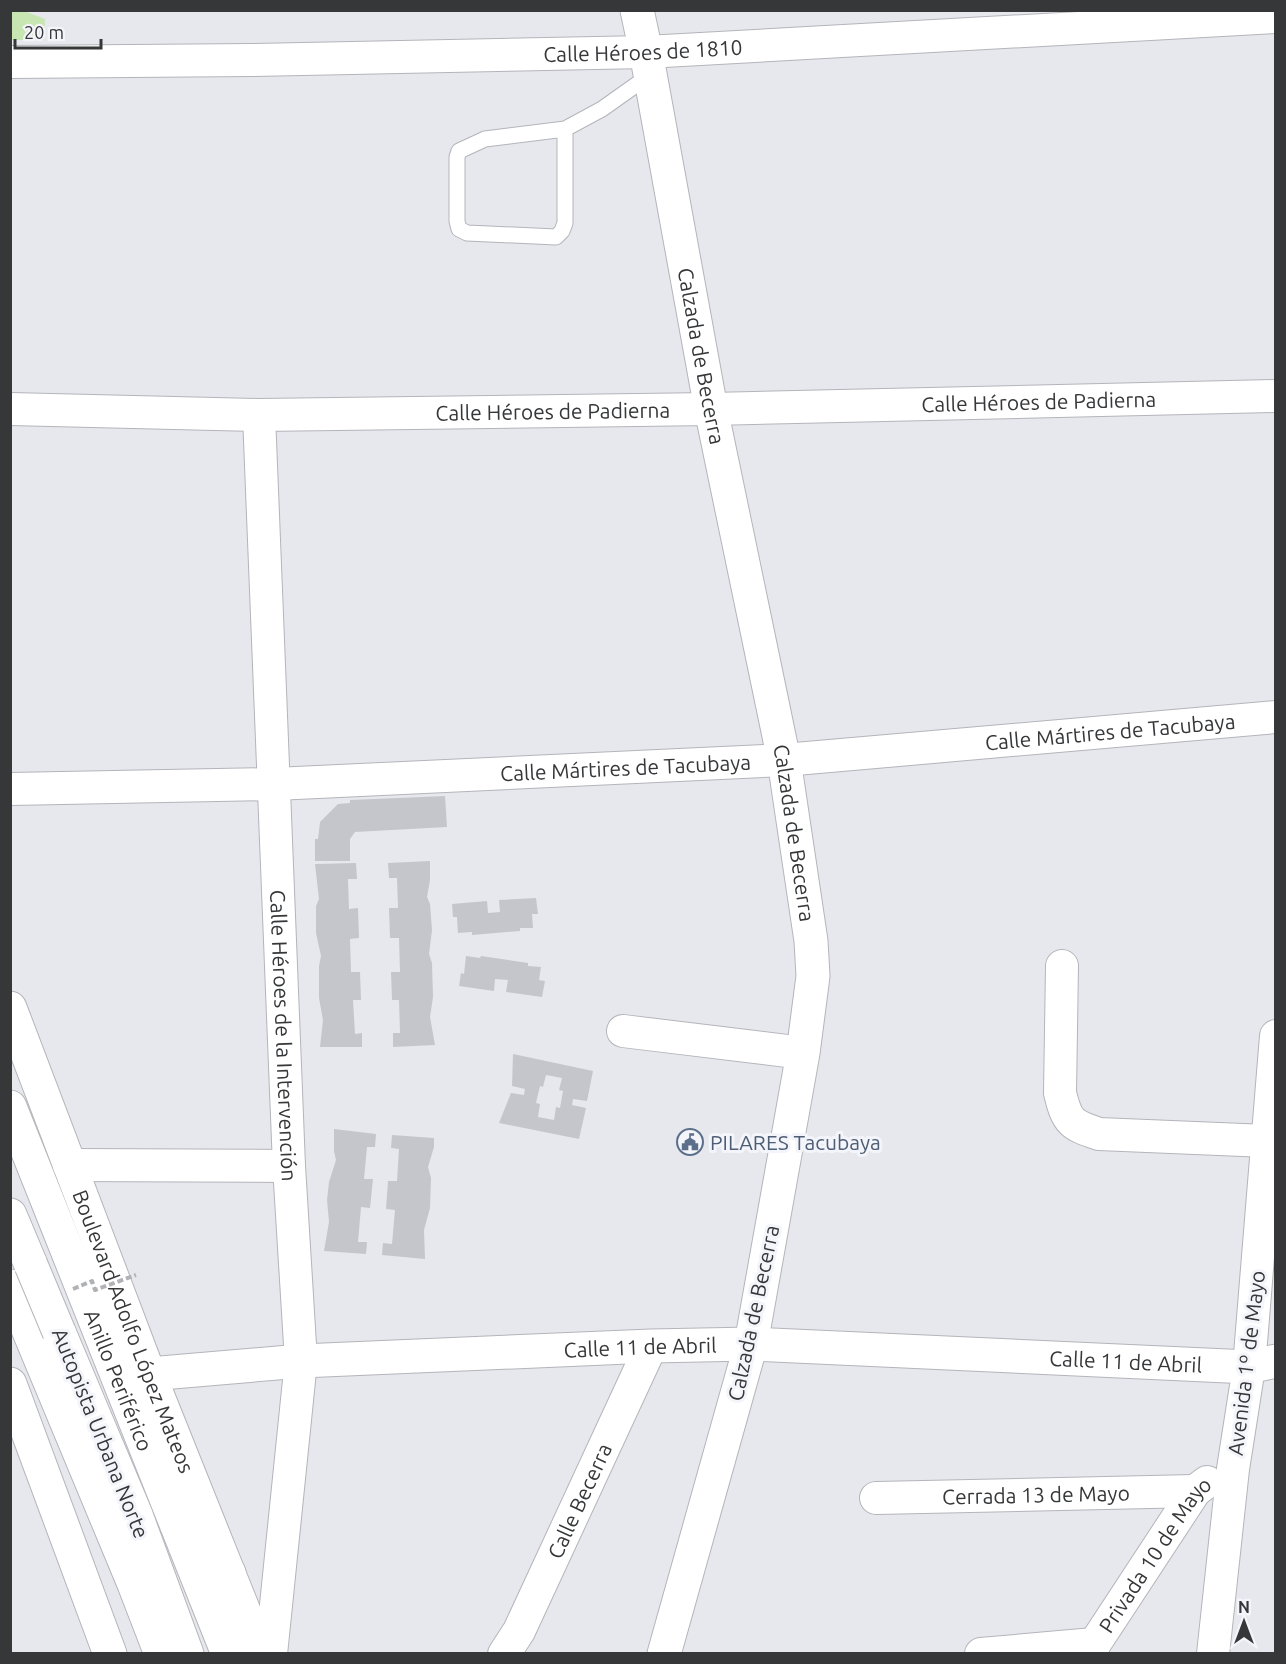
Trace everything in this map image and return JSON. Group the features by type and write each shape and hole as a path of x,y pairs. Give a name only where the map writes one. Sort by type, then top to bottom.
{"main road":[{"name":"Calzada de Becerra","path":"637,10 711,409 784,760 811,941 813,975 803,1053 751,1344 664,1653"},
{"name":"Boulevard Adolfo López Mateos","path":"11,1008 149,1374 261,1653"},
{"name":"Anillo Periférico","path":"10,1107 228,1653"},
{"name":"Autopista Urbana Norte","path":"10,1156 220,1653"},
{"name":"Autopista Urbana Norte","path":"10,1215 136,1515 187,1653"},
{"path":"10,1286 161,1653"},
{"name":"Calle 11 de Abril","path":"149,1374 301,1361 751,1344 1262,1364"},
{"path":"10,1384 110,1653"},
{"path":"229,1573 237,1653"}],"street":[{"name":"Calle Héroes de 1810","path":"10,62 250,60 648,63 1244,15 1275,18"},
{"name":"Calle Héroes de Padierna","path":"10,409 259,415 711,409 1275,396"},
{"name":"Calle Héroes de la Intervención","path":"259,415 289,1166 301,1361 271,1653"},
{"name":"Calle Mártires de Tacubaya","path":"10,789 275,784 784,760 1275,717"},
{"path":"1062,966 1060,1093 1065,1113 1078,1128 1099,1134 1267,1141"},
{"path":"623,1031 803,1053"},
{"name":"Avenida 1º de Mayo","path":"1213,1653 1233,1469 1262,1364 1267,1141 1275,1036"},
{"path":"69,1165 289,1166"},
{"name":"Calle Becerra","path":"504,1653 519,1631 651,1346"},
{"name":"Privada 10 de Mayo","path":"1091,1649 1196,1491 1214,1478 1233,1469"},
{"name":"Cerrada 13 de Mayo","path":"876,1498 1196,1491"},
{"path":"981,1653 1091,1649"}],"lane":[{"path":"565,129 565,223 562,231 556,237 467,233 459,229 457,157 459,151 485,139 565,129 602,109 648,63"}],"green space":[{"path":"10,11 24,11 45,19 44,40 11,40"}],"building":[{"path":"445,796 447,827 355,832 350,839 350,861 315,861 315,839 318,839 320,822 338,804 350,803 350,800"},
{"path":"430,861 427,897 430,904 432,930 429,954 432,963 433,997 430,1017 435,1045 393,1047 393,1033 400,1033 399,1000 392,1000 391,972 400,972 399,938 390,938 389,908 398,908 397,878 389,878 388,863"},
{"path":"356,863 357,879 348,879 349,909 358,908 359,938 350,939 351,972 360,972 361,1000 353,1000 355,1034 362,1033 362,1047 320,1047 323,1020 319,998 321,956 316,933 316,906 319,899 315,864"},
{"path":"536,898 538,914 532,914 533,928 472,935 472,932 458,933 457,917 453,917 452,904 487,901 488,913 500,912 499,900"},
{"path":"466,956 480,958 481,956 541,967 539,980 545,981 542,997 506,992 508,980 495,979 494,991 459,986 461,973 464,974"},
{"path":"513,1054 593,1071 587,1101 573,1099 572,1105 586,1108 579,1139 499,1123 511,1093 524,1095 525,1089 512,1086","holes":["546,1075 562,1078 559,1090 563,1091 560,1108 556,1107 554,1120 538,1117 540,1104 536,1103 540,1086 543,1087"]},
{"path":"334,1129 376,1134 375,1147 367,1147 364,1179 373,1179 370,1208 361,1207 358,1242 367,1242 366,1254 324,1251 329,1222 327,1200 329,1182 336,1160"},
{"path":"392,1135 434,1138 434,1147 428,1167 431,1178 430,1208 424,1230 425,1259 382,1255 383,1243 392,1244 395,1210 386,1209 388,1181 397,1181 399,1149 391,1148"}],"place":[{"name":"PILARES Tacubaya","path":"690,1142"}]}
